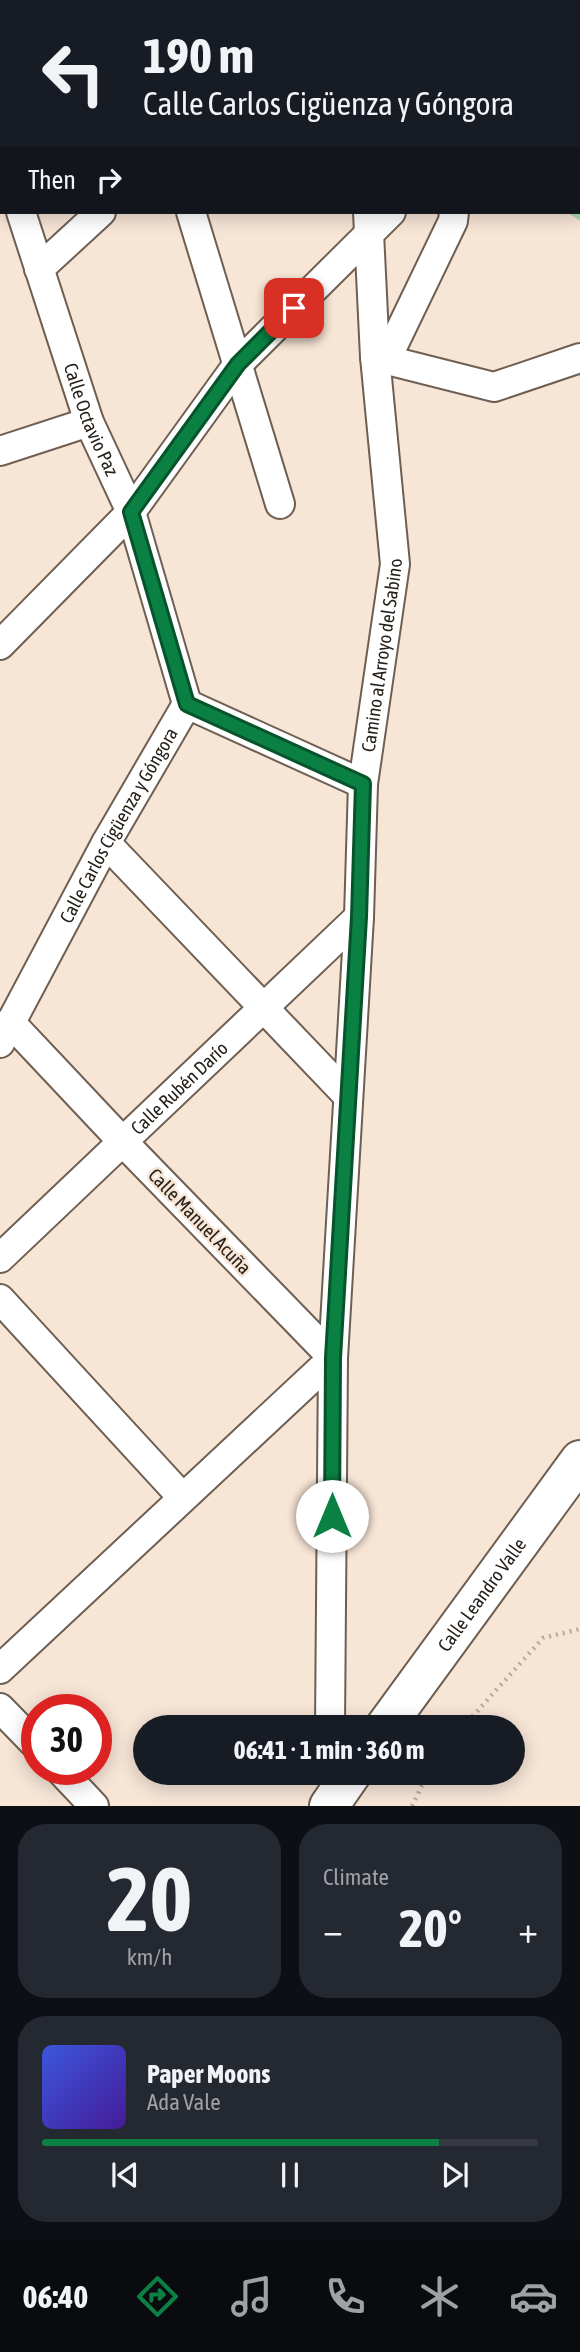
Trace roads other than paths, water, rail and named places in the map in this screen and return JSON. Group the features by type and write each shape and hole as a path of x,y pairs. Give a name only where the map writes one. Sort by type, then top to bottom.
{"street":[{"name":"Calle Octavio Paz","path":"22,214 89,422 131,512 187,704"},
{"path":"39,269 99,214"},
{"path":"192,214 281,504"},
{"path":"0,645 131,512 238,364 368,223 387,214"},
{"path":"454,214 453,221 381,359 494,387 580,358"},
{"name":"Camino al Arroyo del Sabino","path":"330,1715 333,1358 359,917 363,784 395,564 381,359 368,223"},
{"path":"0,451 89,422"},
{"name":"Calle Carlos Cigüenza y Góngora","path":"5,1033 106,843 187,704 363,784"},
{"path":"106,843 347,1096"},
{"name":"Calle Rubén Darío","path":"0,1258 359,917"},
{"name":"Calle Manuel Acuña","path":"5,1033 123,1142 333,1358"},
{"path":"0,1299 182,1497"},
{"path":"0,1669 333,1358"},
{"name":"Calle Leandro Valle","path":"394,1715 580,1460"},
{"path":"0,1708 21,1730"},
{"path":"74,1785 94,1806"}]}
